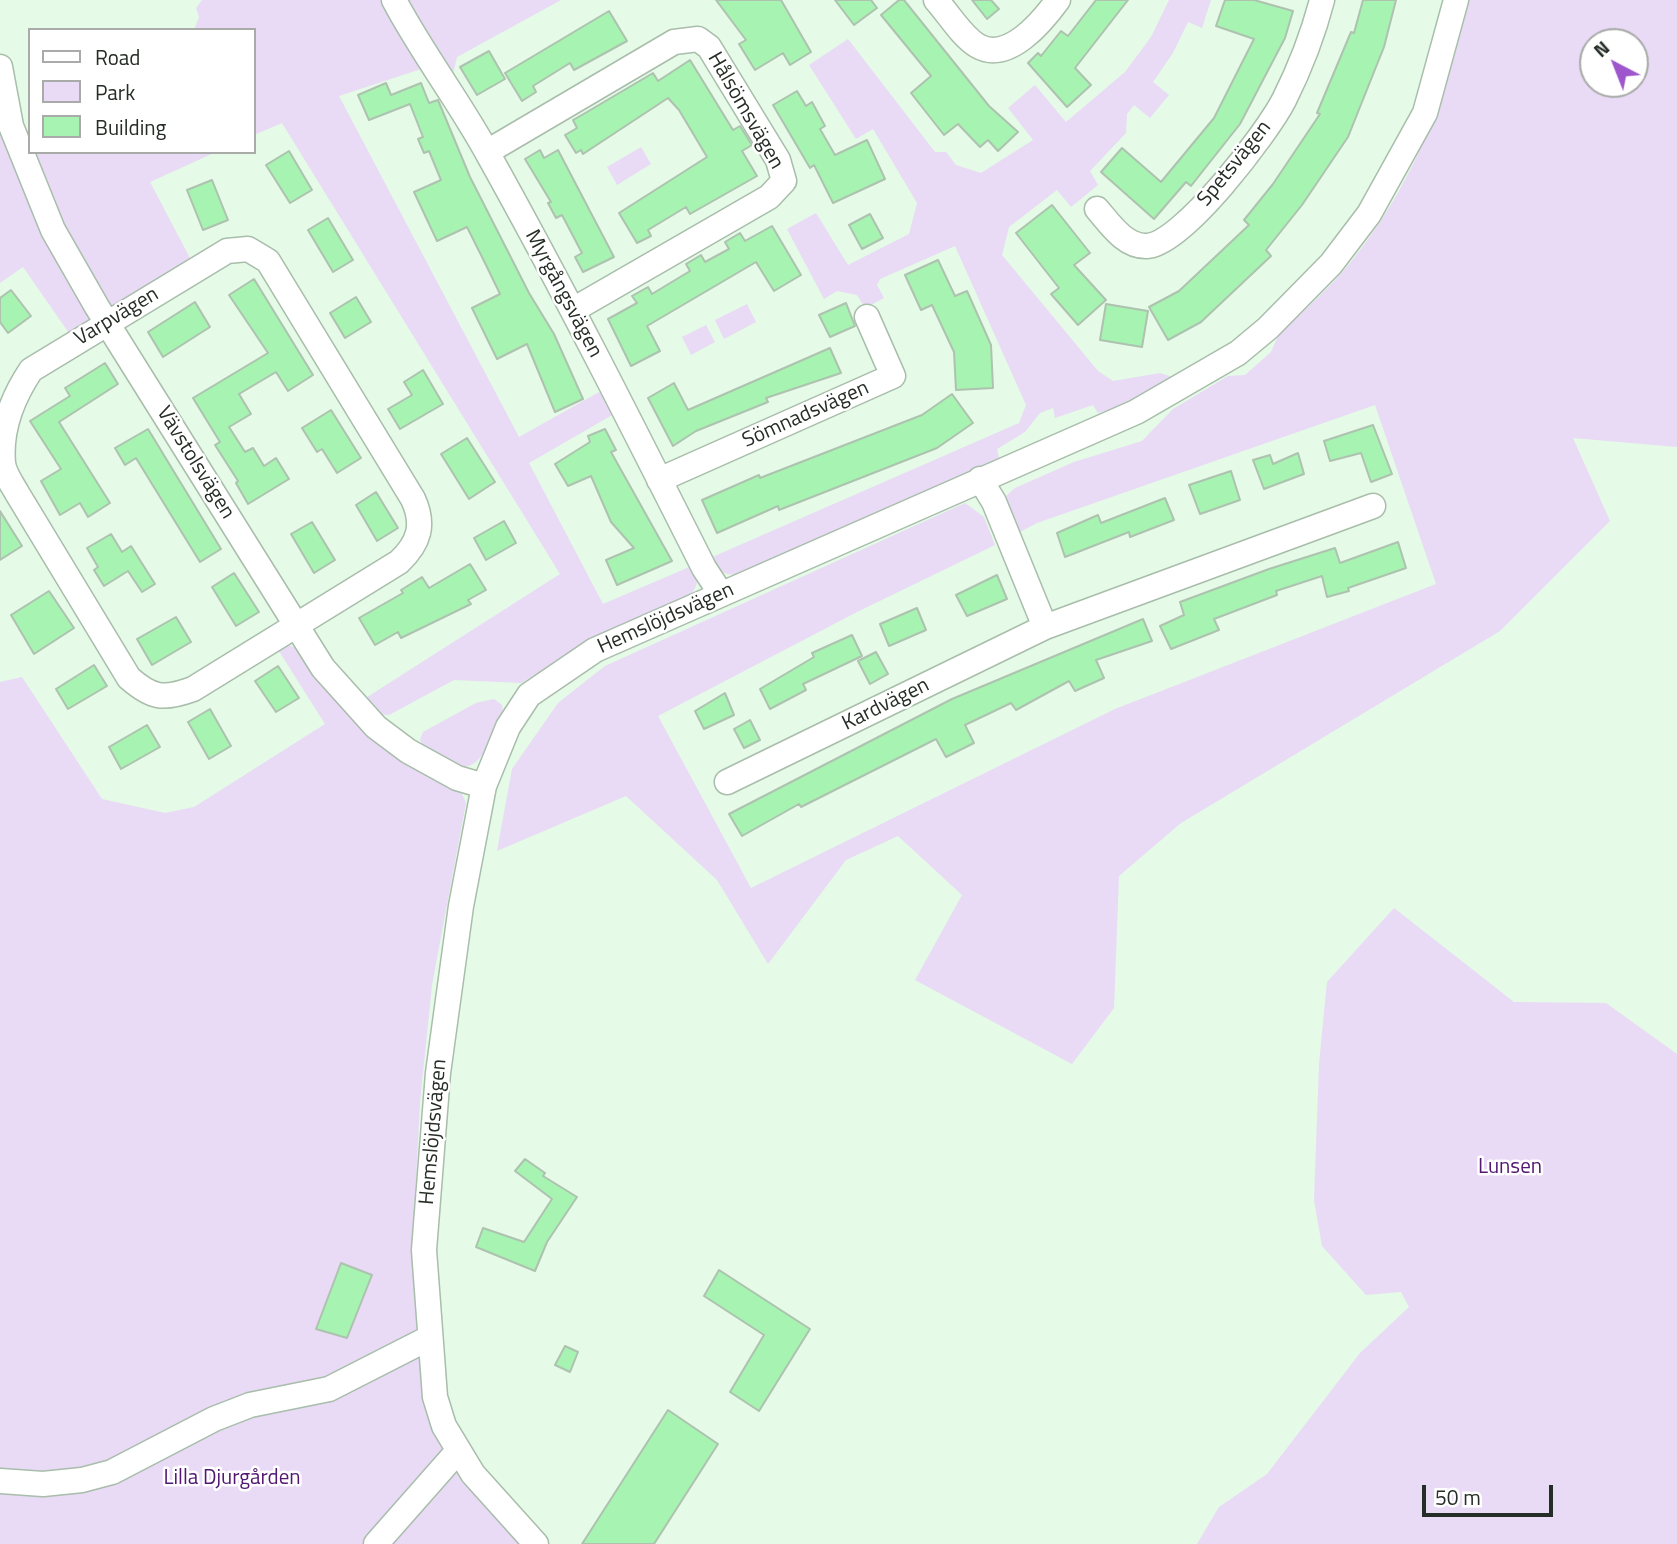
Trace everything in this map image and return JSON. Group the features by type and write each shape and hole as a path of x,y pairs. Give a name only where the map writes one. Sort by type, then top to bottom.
{"street":[{"name":"Myrgångsvägen","path":"394,0 416,41 443,76 487,152 573,310 704,568 721,594"},
{"path":"936,0 976,45 995,50 1016,43 1058,0"},
{"name":"Spetsvägen","path":"1097,209 1122,237 1134,245 1161,243 1188,220 1229,177 1282,103 1303,58 1322,0"},
{"name":"Hemslöjdsvägen","path":"536,1544 502,1509 457,1452 435,1397 424,1250 438,1073 461,906 484,786 508,727 529,695 595,650 1136,412 1199,378 1268,328 1331,264 1369,214 1425,113 1456,0"},
{"name":"Hålsömsvägen","path":"487,152 674,42 698,39 709,47 778,160 784,181 769,197 573,310"},
{"name":"Vävstolsvägen","path":"0,67 11,126 53,230 107,322 323,668 376,727 408,751 457,778 484,786"},
{"name":"Varpvägen","path":"247,249 268,261 420,514 416,542 404,557 295,624 193,689 171,698 146,693 128,678 3,465 5,433 14,396 31,370 227,251 247,249"},
{"name":"Sömnadsvägen","path":"659,480 893,376 867,317"},
{"path":"980,479 994,502 1045,627"},
{"name":"Kardvägen","path":"727,782 1045,627 1373,506"},
{"path":"0,1481 43,1483 82,1480 112,1472 214,1419 250,1405 329,1389 429,1338"},
{"path":"376,1544 457,1452"}],"green space":[{"path":"202,0 561,0 457,57 452,78 421,69 339,96 519,437 601,391 614,414 529,463 603,604 694,565 697,583 687,598 610,630 521,683 454,680 389,715 374,714 361,701 560,574 282,123 256,134 256,28 195,28 199,17 196,8"},
{"path":"1169,0 1211,0 1202,28 1188,22 1173,53 1153,82 1169,95 1150,118 1134,105 1127,114 1126,133 1090,171 1098,185 1071,207 1057,190 1009,227 1002,255 1098,371 1113,381 1160,373 1179,379 1128,405 1098,413 1093,405 1055,418 1053,408 1040,413 1025,432 997,449 999,458 739,575 718,569 710,558 1019,423 1026,405 955,246 880,279 877,285 884,298 865,308 857,295 837,291 824,299 787,229 816,213 848,265 909,234 917,203 873,129 856,139 809,65 848,39 935,152 946,152 956,165 981,173 1033,140 1008,108 1035,85 1066,122 1125,72 1151,37"},
{"path":"1468,0 1677,0 1677,447 1573,438 1610,521 1500,631 1181,823 1119,876 1114,1008 1072,1064 915,980 962,895 898,836 846,860 768,964 717,880 626,796 497,851 512,769 558,703 605,666 965,503 984,517 995,545 857,612 658,716 751,888 1115,709 1436,584 1375,405 1037,523 1018,533 1005,505 1006,496 1015,488 1074,462 1142,441 1173,409 1228,376 1245,375 1271,352 1278,336 1351,262 1380,222 1414,162 1441,99"},
{"path":"0,129 4,142 28,141 28,154 212,154 150,182 191,260 69,333 23,267 0,283"},
{"path":"641,147 651,164 617,185 607,167"},
{"path":"747,304 756,322 724,339 715,320"},
{"path":"706,325 715,342 691,355 682,337"},
{"name":"Lilla Djurgården","path":"284,644 294,647 310,661 341,707 367,733 461,792 466,803 432,985 420,1102 413,1239 421,1368 522,1544 0,1544 0,682 22,677 102,799 165,813 194,807 325,724 277,648"},
{"path":"494,699 502,705 503,713 483,754 467,767 457,767 445,762 422,744 420,740 423,732 476,703"},
{"name":"Lunsen","path":"1394,908 1514,1002 1606,1003 1677,1054 1677,1544 1197,1544 1219,1507 1267,1474 1360,1353 1409,1307 1401,1292 1366,1295 1322,1246 1314,1200 1319,1064 1327,982"}],"building":[{"path":"716,0 781,0 811,52 790,65 783,53 755,70 739,44 746,40"},
{"path":"835,0 871,0 877,8 854,25"},
{"path":"899,0 904,0 989,106 1018,132 998,151 988,140 980,147 958,124 944,135 911,93 931,76 881,15"},
{"path":"972,0 991,0 999,9 987,19"},
{"path":"1096,0 1128,0 1075,68 1091,85 1067,107 1028,63 1038,53 1041,56 1061,31 1068,36"},
{"path":"1225,0 1254,0 1293,11 1285,38 1240,124 1191,186 1186,182 1154,219 1101,172 1122,148 1161,182 1214,118 1254,39 1216,26"},
{"path":"1363,0 1396,0 1384,47 1348,137 1302,205 1266,250 1271,256 1201,322 1168,340 1149,307 1179,291 1249,225 1244,220 1273,184 1320,114 1317,113 1351,32 1354,33"},
{"path":"609,11 627,41 574,70 570,63 533,86 536,92 522,101 505,73"},
{"path":"489,51 505,79 477,95 460,67"},
{"path":"690,60 733,130 740,126 752,145 742,151 757,176 690,214 686,207 648,230 651,236 637,243 619,213 707,157 679,110 668,98 583,154 581,150 576,153 565,135 577,128 573,120 653,73 658,81"},
{"path":"386,83 391,95 421,83 429,103 438,100 470,177 529,293 554,334 583,399 555,412 527,344 497,359 472,308 500,294 486,265 467,227 437,241 414,192 441,180 429,151 424,153 418,139 423,137 410,104 369,120 358,95"},
{"path":"797,91 806,106 812,102 825,126 820,129 835,155 867,140 885,179 833,203 814,165 810,168 773,105"},
{"path":"540,150 544,158 558,150 614,257 583,272 575,257 582,253 562,215 556,218 548,203 551,202 525,159"},
{"path":"289,151 312,190 290,203 266,165"},
{"path":"212,180 228,220 203,230 187,190"},
{"path":"1052,205 1090,253 1074,265 1106,300 1078,325 1051,294 1059,288 1016,233"},
{"path":"870,214 883,238 862,249 849,225"},
{"path":"328,218 353,260 333,272 308,230"},
{"path":"772,226 801,275 774,291 756,262 647,326 660,351 631,366 608,319 637,303 632,296 648,287 652,294 690,271 686,264 701,255 705,262 729,249 725,242 740,233 745,241"},
{"path":"938,260 955,296 967,291 991,345 993,388 956,390 954,352 932,305 921,310 905,275"},
{"path":"254,279 313,375 288,391 276,372 239,394 251,414 229,427 245,452 253,448 264,466 276,458 289,479 248,504 236,483 238,481 215,445 220,442 193,398 268,353 229,295"},
{"path":"11,290 31,316 8,333 0,322 0,298"},
{"path":"356,297 371,322 345,338 330,313"},
{"path":"195,302 210,327 163,357 148,332"},
{"path":"846,303 855,326 830,337 819,315"},
{"path":"1106,304 1148,311 1142,347 1100,340"},
{"path":"830,348 841,373 766,398 768,402 696,431 673,446 648,398 674,383 688,410"},
{"path":"105,363 118,384 59,422 110,503 88,517 80,503 60,515 41,481 61,469 30,421 70,396 65,388"},
{"path":"423,370 443,404 400,429 388,409 412,395 404,382"},
{"path":"952,394 973,423 937,448 779,510 778,506 717,533 702,500 759,475 760,478 922,415"},
{"path":"331,410 361,458 337,473 322,449 317,452 302,428"},
{"path":"1373,425 1392,474 1371,482 1361,453 1330,461 1324,441"},
{"path":"148,429 221,549 200,562 136,458 125,465 115,448"},
{"path":"605,429 616,450 611,452 672,561 617,585 606,560 634,548 611,522 591,476 568,486 555,464 590,442 588,436"},
{"path":"467,438 495,482 469,499 441,454"},
{"path":"1298,453 1304,474 1264,489 1253,460 1270,455 1273,464"},
{"path":"1231,471 1240,500 1200,514 1189,485"},
{"path":"376,492 398,528 377,541 356,505"},
{"path":"1165,498 1174,520 1130,537 1129,532 1065,557 1057,533 1098,515 1101,523"},
{"path":"0,511 22,546 0,560"},
{"path":"504,521 516,543 486,560 474,538"},
{"path":"312,522 335,560 314,573 291,534"},
{"path":"111,534 122,552 131,546 155,584 142,592 128,571 104,586 94,570 98,567 87,548"},
{"path":"1398,542 1406,568 1348,588 1349,591 1327,597 1322,576 1276,591 1277,595 1214,619 1219,630 1171,649 1160,626 1184,615 1180,602 1269,569 1335,548 1340,563"},
{"path":"470,564 486,590 468,600 471,604 401,638 398,632 375,645 359,618 403,593 401,590 422,577 429,588"},
{"path":"234,573 259,612 236,626 212,587"},
{"path":"997,575 1007,599 967,616 956,595"},
{"path":"49,591 74,628 34,654 11,615"},
{"path":"917,608 926,630 889,646 880,624"},
{"path":"176,617 191,642 152,665 137,639"},
{"path":"1143,619 1152,641 1096,660 1104,678 1075,691 1069,681 1016,710 1011,703 965,725 974,743 946,757 936,739 801,807 799,804 742,836 729,814 952,699"},
{"path":"852,635 862,656 803,684 806,690 770,709 760,689 814,657 812,653"},
{"path":"876,652 888,674 870,684 858,661"},
{"path":"94,665 107,686 68,709 56,689"},
{"path":"278,666 299,698 276,712 255,681"},
{"path":"725,693 734,715 704,729 695,711"},
{"path":"210,709 231,746 209,759 188,722"},
{"path":"750,720 760,740 744,748 734,729"},
{"path":"147,725 160,747 121,769 109,747"},
{"path":"525,1159 545,1173 543,1176 577,1197 547,1242 535,1271 476,1247 483,1228 524,1242 552,1199 515,1171"},
{"path":"341,1263 372,1275 347,1338 316,1329"},
{"path":"719,1270 810,1329 759,1411 730,1392 764,1335 704,1296"},
{"path":"565,1346 578,1352 570,1372 555,1365"},
{"path":"668,1410 718,1444 654,1544 582,1544"}]}
